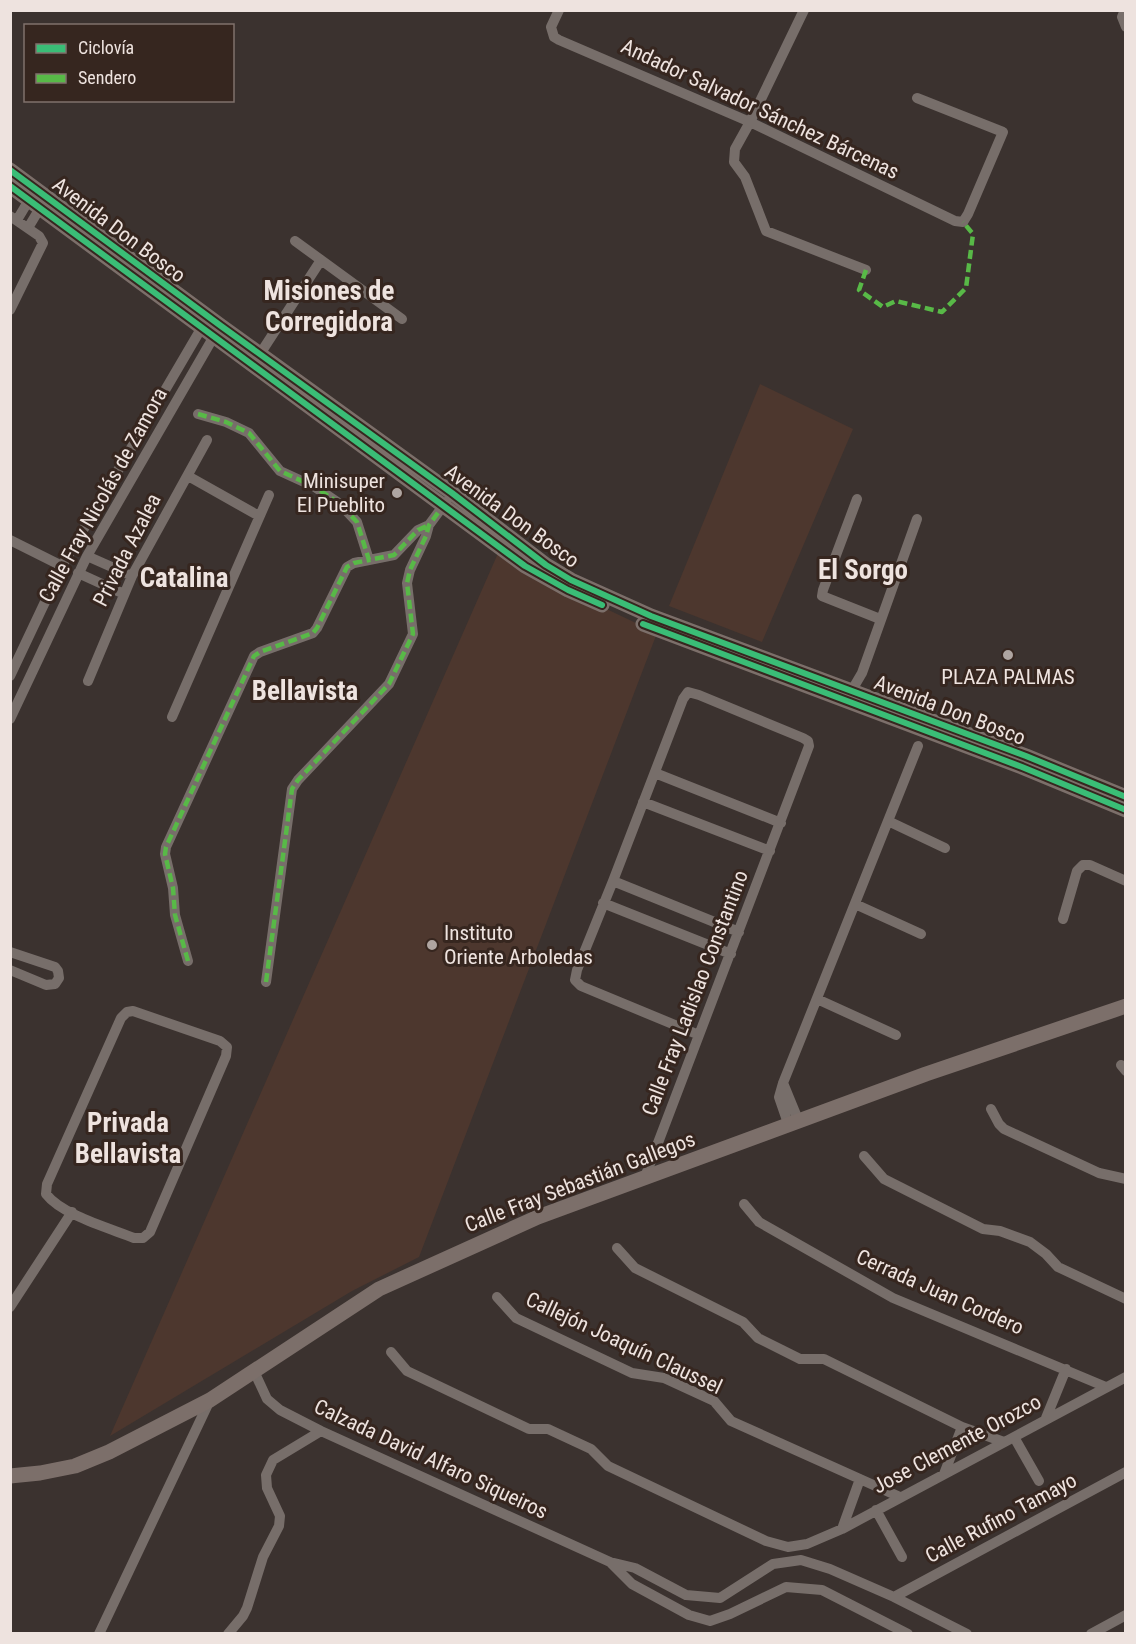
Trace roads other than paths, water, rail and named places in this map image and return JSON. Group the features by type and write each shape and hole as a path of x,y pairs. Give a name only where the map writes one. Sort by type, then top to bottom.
{"street":[{"name":"Andador Salvador Sánchez Bárcenas","path":"559,10 552,23 551,31 559,40 750,122 955,221 963,222 973,204 1003,132 917,98"},
{"path":"804,10 735,149 734,162 746,177 766,231 866,270"},
{"path":"1125,10 1122,18 1125,27"},
{"name":"Avenida Don Bosco","path":"10,170 211,326 274,382 448,499"},
{"name":"Avenida Don Bosco","path":"10,186 211,326 260,354 448,499 525,566 568,590 674,630 852,690 1026,756 1125,797"},
{"path":"10,310 42,243 39,236 14,218 34,204"},
{"path":"28,228 34,204"},
{"path":"295,241 402,319"},
{"path":"260,354 321,260"},
{"name":"Calle Fray Nicolás de Zamora","path":"10,719 78,573 211,326"},
{"name":"Calle Fray Nicolás de Zamora","path":"10,676 15,652 62,567 211,326"},
{"path":"198,414 226,422 249,433 280,471 315,488 340,504 357,522 369,560"},
{"name":"Privada Azalea","path":"88,681 132,576 207,440"},
{"path":"188,476 259,516"},
{"path":"172,717 269,495"},
{"path":"266,982 292,789 392,680 413,634 408,576 429,525 448,499"},
{"path":"857,499 822,596 880,619"},
{"path":"852,690 862,673 917,519"},
{"path":"188,961 175,915 173,888 165,854 166,847 254,656 313,633 347,567 394,555 418,530 429,525"},
{"path":"10,540 62,567"},
{"path":"87,556 132,576"},
{"path":"78,573 124,594"},
{"path":"52,588 69,594"},
{"name":"Avenida Don Bosco","path":"674,630 1125,810"},
{"name":"Calle Fray Ladislao Constantino","path":"645,1177 809,746 808,741 699,694 688,692 683,699 655,773"},
{"path":"794,1124 783,1083 918,746"},
{"path":"699,1035 581,986 575,980 577,970 655,773 781,823"},
{"path":"643,802 770,851"},
{"path":"888,821 945,848"},
{"path":"1062,919 1077,871 1083,865 1090,865 1125,880"},
{"path":"613,881 739,932"},
{"path":"603,903 731,954"},
{"path":"855,904 921,934"},
{"path":"10,952 55,967 58,971 58,978 55,984 46,985 10,970"},
{"path":"817,999 896,1035"},
{"name":"Calle Fray Sebastián Gallegos","path":"10,1476 75,1466 94,1459 210,1400 379,1289 538,1217 926,1074 1125,1006"},
{"path":"134,1011 220,1041 227,1047 226,1056 150,1232 143,1238 134,1238 72,1212 51,1201 46,1194 47,1184 122,1018 127,1012 134,1011"},
{"path":"991,1109 1004,1129 1099,1173 1125,1179"},
{"path":"864,1156 884,1179 983,1229 1000,1231 1030,1242 1058,1267 1125,1299"},
{"name":"Cerrada Juan Cordero","path":"744,1204 759,1222 893,1298 1066,1369 1106,1388"},
{"path":"10,1307 72,1212"},
{"path":"617,1248 635,1268 743,1322 758,1338 800,1359 824,1359 962,1427 1009,1440 1039,1481"},
{"name":"Callejón Joaquín Claussel","path":"496,1297 516,1318 632,1373 664,1378 714,1401 731,1421 900,1497"},
{"name":"Jose Clemente Orozco","path":"391,1352 407,1371 529,1429 548,1429 591,1449 608,1466 766,1541 788,1547 807,1544 842,1529 1125,1377"},
{"path":"1047,1418 1066,1369"},
{"name":"Calzada David Alfaro Siqueiros","path":"254,1371 267,1398 280,1410 321,1431 610,1562 634,1568 686,1594 720,1598 773,1564 801,1560 830,1569 894,1597 967,1634"},
{"path":"99,1634 210,1400"},
{"path":"944,1474 962,1427"},
{"path":"228,1634 243,1617 262,1557 279,1526 280,1516 267,1488 266,1475 273,1460 321,1431"},
{"name":"Calle Rufino Tamayo","path":"894,1597 1125,1472"},
{"path":"842,1529 860,1479"},
{"path":"876,1510 902,1557"},
{"name":"Calzada David Alfaro Siqueiros","path":"610,1562 632,1584 689,1615 710,1621 786,1587 822,1590 908,1634"},
{"path":"1090,1634 1125,1615"}],"place":[{"name":"Minisuper El Pueblito","path":"397,493"},
{"name":"PLAZA PALMAS","path":"1008,655"},
{"name":"Instituto Oriente Arboledas","path":"432,945"}],"district":[{"name":"Misiones de Corregidora","path":"329,306"},
{"name":"El Sorgo","path":"863,570"},
{"name":"Catalina","path":"184,578"},
{"name":"Bellavista","path":"305,691"},
{"name":"Privada Bellavista","path":"128,1138"}]}
